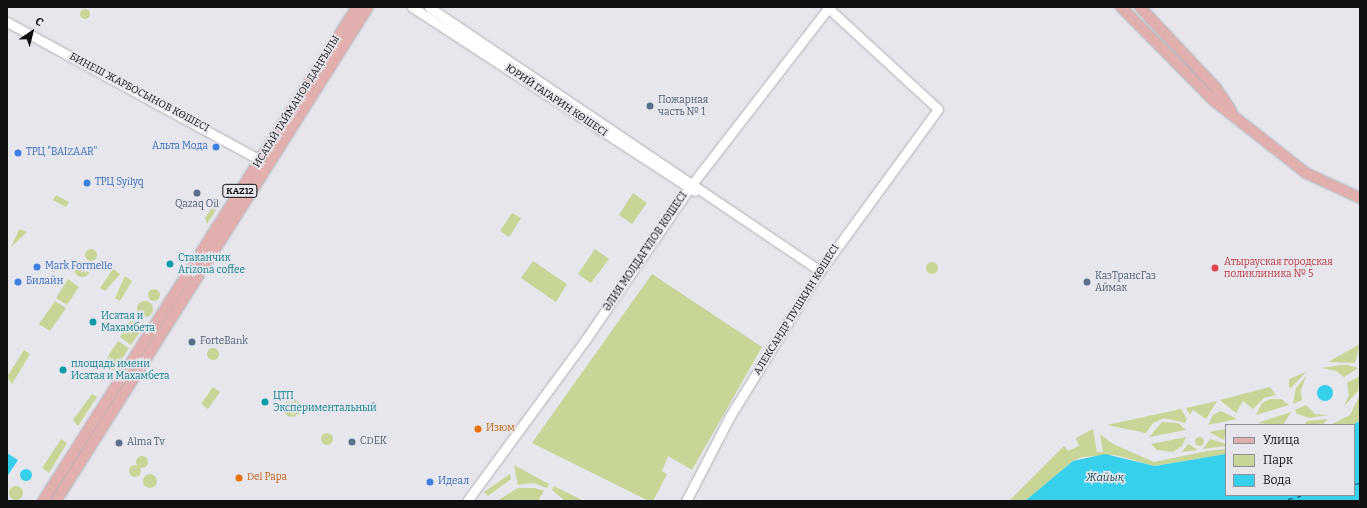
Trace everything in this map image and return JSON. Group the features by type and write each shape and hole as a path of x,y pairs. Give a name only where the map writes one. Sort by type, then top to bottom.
{"main road":[{"name":"ИСАТАЙ ТАЙМАНОВ ДАҢҒЫЛЫ","path":"56,501 265,162 357,7"},
{"name":"ИСАТАЙ ТАЙМАНОВ ДАҢҒЫЛЫ","path":"43,499 368,7"},
{"path":"1121,7 1213,100 1232,112 1306,172 1360,198"},
{"path":"1140,7 1216,88 1232,112"}],"street":[{"name":"ЮРИЙ ГАГАРИН КӨШЕСІ","path":"412,7 701,192 820,271"},
{"name":"ЮРИЙ ГАГАРИН КӨШЕСІ","path":"428,7 691,186"},
{"name":"ӘЛИЯ МОЛДАҒҰЛОВ КӨШЕСІ","path":"468,501 586,339 691,186 828,7"},
{"name":"АЛЕКСАНДР ПУШКИН КӨШЕСІ","path":"686,501 730,416 820,271 938,109 828,7"},
{"name":"БИНЕШ ЖАРБОСЫНОВ КӨШЕСІ","path":"7,22 265,162"}],"green space":[{"path":"83,9 87,9 90,14 87,19 83,19 80,16 80,12"},
{"path":"633,193 647,203 632,224 619,215"},
{"path":"56,195 69,202 66,207 53,200"},
{"path":"221,202 207,224 205,218 215,203"},
{"path":"512,213 521,218 509,237 500,231"},
{"path":"20,229 27,232 11,247 19,230"},
{"path":"89,249 93,249 97,255 93,261 89,261 85,257 85,253"},
{"path":"595,249 609,259 591,283 578,274"},
{"path":"79,261 85,261 90,266 88,275 85,277 79,277 74,272 74,266"},
{"path":"533,261 567,284 556,302 521,278"},
{"path":"930,262 934,262 938,268 934,274 930,274 926,270 926,266"},
{"path":"113,269 120,274 105,291 100,288"},
{"path":"652,274 762,347 692,470 668,456 662,471 667,474 653,501 649,501 532,443"},
{"path":"125,276 132,281 120,301 115,298"},
{"path":"68,279 79,287 67,305 56,298"},
{"path":"152,289 156,289 160,295 156,301 152,301 148,297 148,293"},
{"path":"55,301 66,308 50,331 39,324"},
{"path":"145,301 151,303 153,309 151,315 145,317 139,315 137,309 139,303"},
{"path":"131,320 143,327 131,345 120,337"},
{"path":"118,341 129,348 114,371 103,364"},
{"path":"1360,344 1355,363 1328,362"},
{"path":"215,348 218,349 218,359 211,360 208,359 207,352 208,349"},
{"path":"24,350 30,354 12,384 7,377"},
{"path":"1348,365 1358,368 1344,377 1336,371 1322,368"},
{"path":"1306,372 1291,388 1289,387 1289,379"},
{"path":"1306,376 1301,390 1302,400 1293,404 1296,388"},
{"path":"1360,376 1358,391 1344,406 1349,395 1347,383"},
{"path":"213,387 220,392 208,409 201,404"},
{"path":"1270,387 1276,395 1264,398 1253,409 1243,401 1236,413 1220,400"},
{"path":"92,394 97,397 78,426 73,420"},
{"path":"1360,395 1360,421 1354,424 1332,424 1350,415"},
{"path":"292,399 298,402 301,408 298,414 292,417 286,414 283,408 286,402"},
{"path":"1270,399 1281,399 1289,405 1256,415 1262,403"},
{"path":"1217,401 1206,419 1193,410 1190,415 1186,408"},
{"path":"1306,405 1315,414 1328,415 1309,418 1297,414 1295,410"},
{"path":"1181,409 1187,419 1185,423 1164,418 1153,423 1146,433 1107,425"},
{"path":"1221,411 1237,419 1208,425 1213,415"},
{"path":"1291,412 1284,424 1257,423"},
{"path":"1328,419 1323,424 1305,424 1307,421"},
{"path":"1162,422 1178,423 1186,430 1149,437"},
{"path":"1093,429 1097,452 1103,452 1100,434 1113,444 1154,462 1207,451 1225,449 1225,454 1155,466 1115,455 1082,457 1073,461 1025,501 1009,501 1064,446 1068,451 1079,446 1076,438"},
{"path":"1225,429 1224,440 1209,432"},
{"path":"325,433 329,433 333,439 329,445 325,445 321,441 321,437"},
{"path":"1199,436 1204,441 1199,446 1194,441"},
{"path":"1186,437 1182,446 1173,452 1157,450 1151,444"},
{"path":"61,439 67,443 49,473 42,468"},
{"path":"1210,439 1225,444 1225,446 1203,449"},
{"path":"1188,444 1198,450 1182,452"},
{"path":"140,456 144,456 148,462 144,468 140,468 136,464 136,460"},
{"path":"133,465 137,465 141,471 137,477 133,477 129,473 129,469"},
{"path":"514,465 549,484 547,488 533,483 518,485"},
{"path":"150,474 155,476 157,481 155,486 150,488 145,486 143,481 145,476"},
{"path":"510,474 511,479 488,496 484,492"},
{"path":"16,486 21,488 23,493 21,498 16,500 11,498 9,493 11,488"},
{"path":"554,486 584,501 565,501 552,490"},
{"path":"518,488 535,488 544,491 538,501 497,501"}],"water":[{"path":"1325,385 1332,390 1333,393 1328,400 1325,401 1318,396 1317,393 1322,386"},
{"name":"Жайық","path":"1360,421 1360,501 1025,501 1073,461 1105,454 1155,466 1225,454 1225,496 1355,496 1354,424"},
{"path":"7,453 18,460 8,475 7,474"},
{"path":"26,469 30,471 32,475 30,479 26,481 22,479 20,475 22,471"}],"ferry route":[{"path":"1355,484 1360,483"},
{"path":"1279,501 1302,496"}],"place":[{"name":"Пожарная часть № 1","path":"650,106"},
{"name":"Альта Мода","path":"216,147"},
{"name":"ТРЦ \"BAIZAAR\"","path":"18,153"},
{"name":"ТРЦ Syilyq","path":"87,183"},
{"name":"Qazaq Oil","path":"197,193"},
{"name":"Стаканчик Arizona coffee","path":"170,264"},
{"name":"Mark Formelle","path":"37,267"},
{"name":"Атырауская городская поликлиника № 5","path":"1215,268"},
{"name":"Билайн","path":"18,282"},
{"name":"КазТрансГаз Аймак","path":"1087,282"},
{"name":"Исатая и Махамбета","path":"93,322"},
{"name":"ForteBank","path":"192,342"},
{"name":"площадь имени Исатая и Махамбета","path":"63,370"},
{"name":"ЦТП Экспериментальный","path":"265,402"},
{"name":"Изюм","path":"478,429"},
{"name":"CDEK","path":"352,442"},
{"name":"Alma Tv","path":"119,443"},
{"name":"Del Papa","path":"239,478"},
{"name":"Идеал","path":"430,482"}]}
